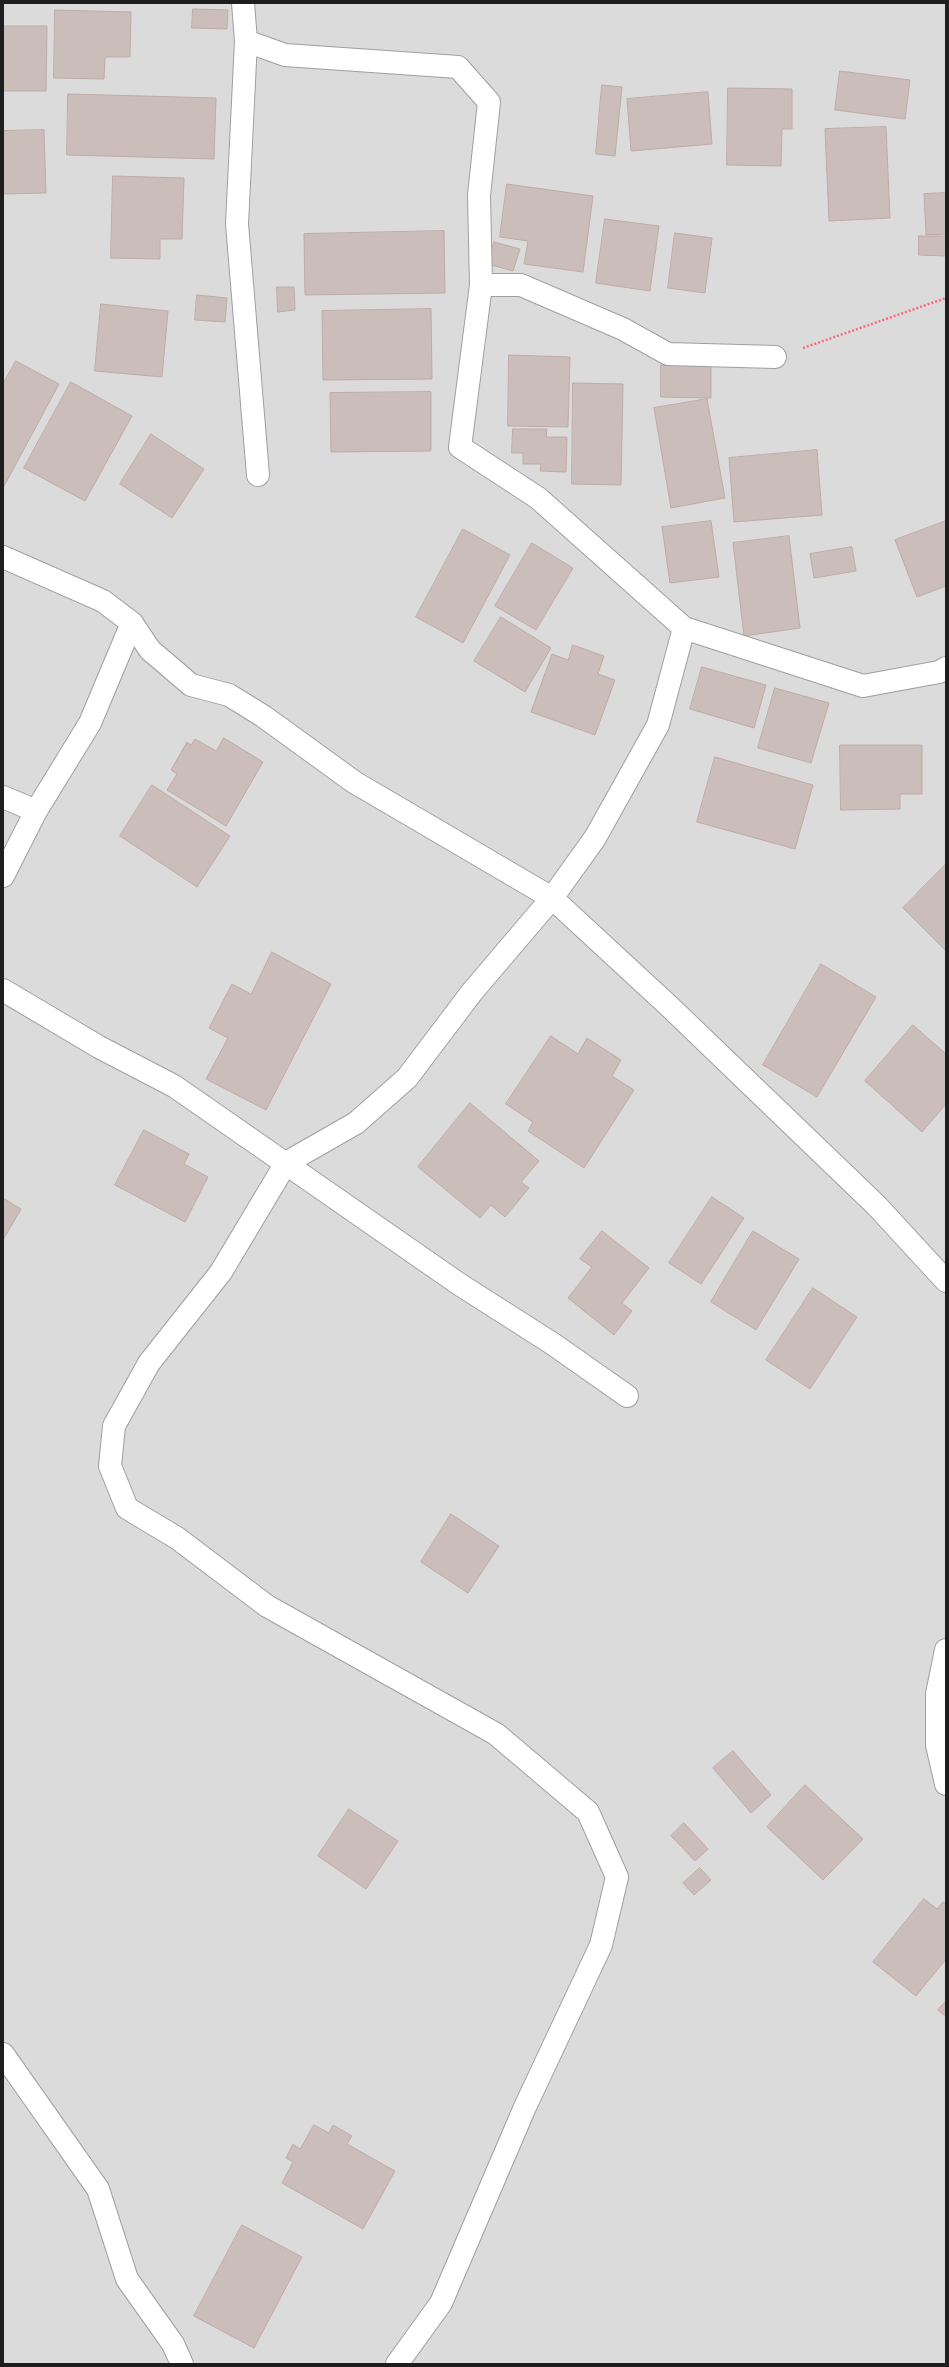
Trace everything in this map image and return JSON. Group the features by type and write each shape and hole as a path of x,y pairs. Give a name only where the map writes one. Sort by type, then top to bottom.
{"street":[{"path":"243,3 246,41 237,224 258,475"},
{"path":"246,41 285,55 458,67 490,102 479,195 481,285 460,447 538,498 684,628 863,686 940,672 946,668"},
{"path":"481,285 521,284 623,329 668,354 775,357"},
{"path":"3,558 103,601 132,624 150,650 191,685 229,695 264,716 354,782 552,898 670,1007 877,1206 946,1281"},
{"path":"3,876 36,811 90,723 132,624"},
{"path":"397,2364 440,2303 525,2106 601,1945 617,1877 588,1812 496,1734 267,1606 177,1538 127,1508 110,1466 114,1426 149,1363 221,1272 286,1163 356,1123 407,1078 472,992 552,898 595,838 658,725 684,628"},
{"path":"3,797 36,811"},
{"path":"3,990 99,1046 174,1086 459,1284 553,1344 627,1396"},
{"path":"946,1650 937,1702 937,1745 946,1784"},
{"path":"3,2054 98,2189 127,2279 173,2344 182,2364"}],"path":[{"path":"775,357 946,298"}],"shaded area":[{"path":"3,3 946,3 946,2364 3,2364"}],"building":[{"path":"193,9 228,10 227,29 192,28"},
{"path":"55,10 131,12 130,57 105,57 104,79 54,78"},
{"path":"3,26 47,26 46,91 3,91"},
{"path":"840,71 910,80 905,119 835,110"},
{"path":"602,85 622,87 615,156 596,154"},
{"path":"728,88 792,89 792,129 782,129 781,166 727,165"},
{"path":"708,92 712,144 631,151 627,99"},
{"path":"68,94 216,98 214,159 67,155"},
{"path":"886,127 890,218 829,221 825,129"},
{"path":"44,130 46,193 3,194 3,131"},
{"path":"113,176 184,178 182,239 160,239 160,259 111,258"},
{"path":"507,184 593,196 583,272 524,264 528,241 500,237"},
{"path":"946,193 946,234 926,235 924,194"},
{"path":"605,219 659,226 650,291 596,283"},
{"path":"444,231 445,293 305,295 304,234"},
{"path":"675,233 712,238 705,293 668,288"},
{"path":"919,236 946,236 946,256 919,255"},
{"path":"494,242 520,249 513,271 488,264"},
{"path":"277,287 294,287 295,310 278,312"},
{"path":"197,295 227,298 225,322 195,320"},
{"path":"101,304 168,311 162,377 95,371"},
{"path":"431,309 432,379 323,380 322,311"},
{"path":"509,355 570,357 568,427 508,426"},
{"path":"16,361 59,384 3,488 3,384"},
{"path":"661,365 711,365 711,398 661,397"},
{"path":"71,382 132,416 85,501 24,468"},
{"path":"573,383 623,384 621,485 572,484"},
{"path":"431,392 431,451 331,452 330,393"},
{"path":"707,399 725,498 671,508 654,408"},
{"path":"513,429 547,429 546,437 567,437 566,472 540,471 541,464 523,464 523,453 512,453"},
{"path":"151,434 204,469 172,518 120,484"},
{"path":"817,450 822,515 734,522 729,458"},
{"path":"711,521 719,577 670,583 662,527"},
{"path":"946,521 946,586 917,597 895,540"},
{"path":"463,529 510,555 463,643 416,617"},
{"path":"789,536 800,628 744,636 733,543"},
{"path":"532,543 573,568 536,630 495,606"},
{"path":"852,547 856,571 814,578 810,554"},
{"path":"501,617 551,648 525,692 474,661"},
{"path":"573,645 604,656 598,674 615,680 595,735 531,712 552,654 568,660"},
{"path":"702,667 766,685 754,728 690,709"},
{"path":"775,688 829,703 811,763 758,748"},
{"path":"224,738 263,762 226,826 167,790 177,774 171,770 187,742 191,745 195,739 216,751"},
{"path":"840,745 922,745 922,794 900,794 900,809 841,810"},
{"path":"715,757 813,785 795,849 697,822"},
{"path":"152,785 230,836 197,887 120,836"},
{"path":"946,864 946,951 903,908"},
{"path":"272,952 331,984 266,1110 206,1079 228,1038 209,1028 232,984 251,994"},
{"path":"821,964 876,997 817,1097 763,1065"},
{"path":"913,1025 946,1054 946,1104 922,1132 865,1081"},
{"path":"551,1036 578,1054 587,1038 621,1060 612,1076 634,1090 584,1168 528,1131 533,1122 506,1104"},
{"path":"470,1103 539,1161 521,1182 529,1188 505,1217 491,1205 480,1218 418,1167"},
{"path":"144,1130 189,1154 184,1164 208,1177 185,1222 115,1185"},
{"path":"712,1197 744,1218 701,1284 669,1263"},
{"path":"3,1198 21,1209 3,1240"},
{"path":"602,1231 649,1268 622,1303 632,1311 614,1335 568,1298 592,1267 580,1259"},
{"path":"753,1231 799,1259 756,1330 711,1302"},
{"path":"813,1288 857,1317 810,1389 766,1360"},
{"path":"451,1514 499,1546 468,1593 421,1562"},
{"path":"733,1751 771,1795 751,1813 713,1768"},
{"path":"805,1785 863,1839 823,1880 767,1827"},
{"path":"349,1809 398,1841 366,1889 318,1856"},
{"path":"684,1823 708,1849 695,1861 671,1836"},
{"path":"700,1868 711,1880 694,1895 683,1883"},
{"path":"924,1899 937,1909 943,1902 946,1904 946,1959 916,1996 873,1962"},
{"path":"946,2001 946,2017 938,2010"},
{"path":"314,2125 329,2133 333,2125 352,2136 347,2144 395,2171 363,2229 282,2183 293,2162 286,2158 293,2144 300,2149"},
{"path":"242,2225 302,2257 254,2348 194,2316"}]}
